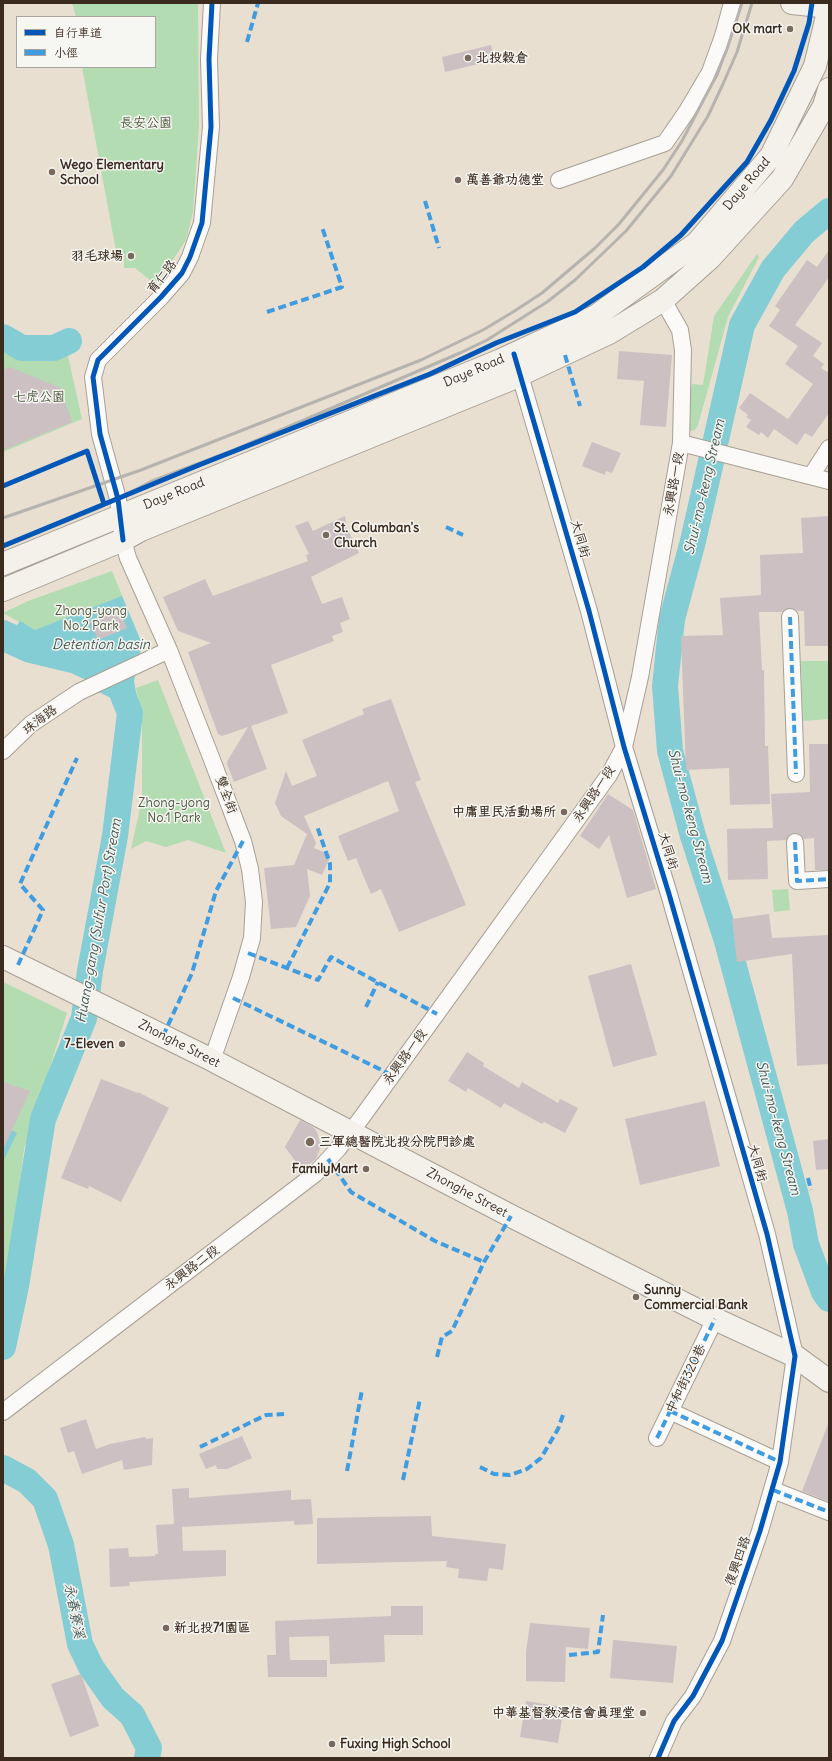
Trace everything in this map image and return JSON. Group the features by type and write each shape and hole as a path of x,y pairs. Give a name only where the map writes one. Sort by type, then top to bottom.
{"main road":[{"path":"792,3 829,8"},
{"name":"Daye Road","path":"3,564 514,354 596,316 697,244 771,156 815,66 829,8"},
{"name":"Daye Road","path":"3,590 123,540 149,527 520,375 609,333 663,300 710,258 782,179 824,106 829,89"},
{"name":"Zhonghe Street","path":"3,957 212,1060 511,1216 715,1319 795,1356 829,1381"}],"street":[{"name":"育仁路","path":"123,540 118,499 100,434 93,377 98,360 162,297 182,273 190,257 202,223 211,127 209,59 212,3"},
{"path":"559,180 665,142 687,111 710,72 723,36 732,3"},
{"name":"永興路一段","path":"350,1133 609,775 624,747 648,636 685,444 683,350 680,330 663,300"},
{"name":"大同街","path":"514,354 589,611 624,747 669,894 767,1234 795,1356"},
{"path":"685,444 829,481"},
{"path":"811,476 829,448"},
{"name":"雙全街","path":"123,540 128,558 169,650 243,841 250,869 254,902 252,938 241,977 212,1060"},
{"path":"790,617 796,774"},
{"name":"珠海路","path":"3,751 31,724 79,692 144,660 169,650"},
{"path":"795,842 797,881 829,879"},
{"name":"永興路二段","path":"5,1410 315,1174 338,1149 350,1133"},
{"name":"中和街320巷","path":"657,1438 715,1319"},
{"name":"復興四路","path":"658,1758 674,1721 693,1696 722,1641 780,1462 795,1356"},
{"path":"670,1411 780,1462"},
{"path":"772,1490 829,1512"}],"green space":[{"name":"長安公園","path":"72,3 198,3 199,125 193,212 186,240 156,285 135,268 124,268 124,258 116,251 82,68 156,68 156,16 76,16"},
{"path":"757,254 759,257 728,317 698,425 696,429 692,431 688,430 685,423 692,384 703,385 714,316"},
{"name":"七虎公園","path":"3,349 19,359 68,356 82,419 3,452"},
{"name":"Zhong-yong No.2 Park","path":"112,571 142,644 34,630 3,613 28,601"},
{"path":"801,661 829,661 829,719 803,721"},
{"name":"Zhong-yong No.1 Park","path":"158,680 226,853 188,840 166,847 146,841 131,849 142,799 142,717 136,688"},
{"path":"788,889 790,910 774,912 772,890"},
{"path":"3,982 67,1013 24,1149 15,1222 3,1295"}],"water":[{"name":"Detention basin","path":"122,596 142,644 134,681 137,697 118,704 112,692 71,673 25,662 3,652 3,644 20,621 35,630"},
{"path":"3,1126 17,1133 3,1162"}],"building":[{"name":"北投穀倉","path":"491,45 495,60 445,72 442,57"},
{"path":"829,250 829,277 795,325 822,343 813,356 824,364 821,368 829,373 829,413 812,437 805,433 797,445 774,429 768,438 761,432 759,435 746,427 751,420 746,417 748,415 739,408 750,393 788,419 813,384 785,364 798,346 769,326 780,310 775,306 807,260 817,267"},
{"path":"619,351 672,355 666,427 640,425 644,381 617,379"},
{"name":"七虎公園","path":"10,367 61,388 72,422 3,450 3,370"},
{"path":"592,442 621,453 612,473 606,471 605,475 582,466"},
{"path":"345,516 347,528 359,553 311,577 322,604 342,597 350,619 340,623 343,632 332,636 334,641 271,665 288,713 251,726 267,769 234,782 227,764 228,760 248,727 222,736 218,734 188,652 211,643 178,631 163,597 205,579 213,596 308,561 306,555 309,554 295,526 308,521 313,531"},
{"path":"829,516 829,646 805,646 804,611 798,611 790,608 782,612 759,612 762,670 764,670 765,746 768,746 770,804 730,805 729,768 686,770 681,636 723,635 720,598 761,595 760,555 803,553 801,518"},
{"path":"119,609 127,628 98,640 90,621"},
{"path":"391,699 421,780 415,782 466,905 399,932 381,889 371,894 356,858 348,861 338,836 399,811 388,781 304,816 316,843 314,848 331,855 322,875 307,869 310,896 296,927 271,929 264,868 294,865 307,834 281,816 275,803 286,771 292,786 317,776 302,740 364,714 362,709"},
{"path":"809,744 829,744 829,870 815,870 814,838 804,839 800,834 794,833 790,834 786,840 767,841 768,879 728,880 727,829 773,828 771,794 810,792"},
{"path":"608,794 633,810 656,889 627,898 609,835 599,849 580,836"},
{"path":"769,914 772,938 829,935 829,1064 797,1066 792,954 737,962 732,919"},
{"path":"631,964 657,1055 613,1067 588,976"},
{"path":"467,1052 484,1063 483,1066 519,1088 522,1082 558,1103 560,1099 578,1108 565,1133 544,1122 542,1124 504,1103 501,1108 468,1088 466,1092 448,1081"},
{"path":"101,1079 138,1092 169,1108 121,1202 89,1186 88,1189 61,1178"},
{"path":"3,1082 30,1091 3,1150"},
{"path":"705,1101 720,1166 640,1185 625,1119"},
{"name":"三軍總醫院北投分院門診處","path":"300,1120 313,1127 317,1132 321,1146 316,1159 302,1170 285,1147"},
{"path":"829,1139 829,1169 816,1170 813,1141"},
{"path":"86,1419 96,1449 110,1444 145,1437 146,1439 153,1438 152,1465 124,1470 122,1460 82,1474 74,1451 68,1453 60,1428"},
{"path":"828,1424 829,1425 829,1502 802,1491"},
{"path":"242,1436 252,1458 227,1469 217,1469 216,1465 206,1469 199,1454"},
{"path":"189,1488 189,1498 291,1490 291,1500 311,1499 313,1524 294,1525 294,1521 182,1527 183,1551 226,1550 226,1576 129,1582 130,1586 110,1587 109,1549 128,1548 129,1557 155,1556 155,1554 158,1554 156,1525 174,1524 172,1489"},
{"path":"431,1516 432,1536 506,1544 503,1570 489,1568 487,1581 458,1578 459,1569 446,1567 447,1561 317,1564 317,1518"},
{"path":"391,1606 423,1606 423,1635 384,1635 385,1662 330,1664 329,1636 289,1637 290,1660 327,1660 327,1677 268,1677 267,1655 276,1655 275,1621 391,1616"},
{"path":"530,1623 590,1628 588,1649 566,1647 565,1682 526,1681 526,1652"},
{"path":"613,1640 677,1646 673,1683 610,1678"},
{"path":"81,1674 99,1726 70,1737 51,1684"},
{"path":"526,1701 564,1707 558,1743 520,1737"}],"waterway":[{"name":"Shui-mo-keng Stream","path":"829,211 804,232 773,269 742,325 693,541 672,619 665,686 670,751 693,836 727,941 800,1211 806,1244 824,1292 829,1299"},
{"name":"Huang-gang (Sulfur Port) Stream","path":"3,337 22,348 54,348 69,341"},
{"name":"Huang-gang (Sulfur Port) Stream","path":"3,633 41,650"},
{"name":"Huang-gang (Sulfur Port) Stream","path":"3,1347 16,1286 43,1119 84,1018 90,971 115,836 130,713 120,688 102,679"},
{"name":"永春寮溪","path":"3,1468 27,1481 45,1499 61,1545 80,1644 91,1667 113,1698 132,1715 149,1748 147,1758"}],"railway":[{"path":"3,518 141,470 421,360 483,330 542,293 595,248 619,224 663,170 682,141 714,80 727,49 742,3"},
{"path":"3,547 101,507 152,481 234,450 460,353 487,340 547,302 575,280 626,231 671,176 708,116 723,84 737,52 752,3"}],"marked path":[{"path":"247,42 258,3"},
{"path":"425,201 439,248"},
{"path":"267,312 342,287 322,227"},
{"path":"565,355 580,406"},
{"path":"446,527 463,535"},
{"path":"790,617 796,774"},
{"path":"18,965 43,910 20,884 77,758"},
{"path":"287,968 330,883 330,864 317,826"},
{"path":"163,1036 192,973 216,891 243,841"},
{"path":"795,842 797,881 829,879"},
{"path":"248,953 318,980 331,957 437,1014"},
{"path":"366,1007 378,982"},
{"path":"233,998 392,1075"},
{"path":"328,1159 351,1192 435,1241 484,1262"},
{"path":"808,1178 811,1190"},
{"path":"437,1357 442,1337 452,1331 484,1262 511,1216"},
{"path":"657,1438 715,1319"},
{"path":"347,1471 362,1390"},
{"path":"403,1480 420,1399"},
{"path":"670,1411 780,1462"},
{"path":"480,1467 494,1474 510,1475 527,1469 541,1458 558,1429 564,1412"},
{"path":"200,1447 266,1415 284,1414"},
{"path":"773,1490 829,1512"},
{"path":"569,1655 598,1652 603,1615"}],"cycle path":[{"path":"123,540 118,499 100,434 93,377 98,360 161,297 182,273 190,257 202,223 211,127 209,59 212,3"},
{"path":"3,546 199,465 430,374 496,343 575,312 643,267 681,235 747,162 771,120 794,71 809,23 812,3"},
{"path":"514,354 589,611 624,747 669,894 767,1234 795,1356 780,1462 760,1531 722,1641 693,1696 674,1721 658,1758"},
{"path":"3,486 87,451 104,504"}],"place":[{"name":"OK mart","path":"790,29"},
{"name":"北投穀倉","path":"468,58"},
{"name":"Wego Elementary School","path":"52,172"},
{"name":"萬善爺功德堂","path":"458,180"},
{"name":"羽毛球場","path":"131,256"},
{"name":"St. Columban's Church","path":"326,535"},
{"name":"中庸里民活動場所","path":"564,812"},
{"name":"7-Eleven","path":"122,1044"},
{"name":"三軍總醫院北投分院門診處","path":"310,1142"},
{"name":"FamilyMart","path":"366,1169"},
{"name":"Sunny Commercial Bank","path":"636,1297"},
{"name":"新北投71園區","path":"166,1628"},
{"name":"中華基督教浸信會真理堂","path":"643,1713"},
{"name":"Fuxing High School","path":"332,1744"}]}
